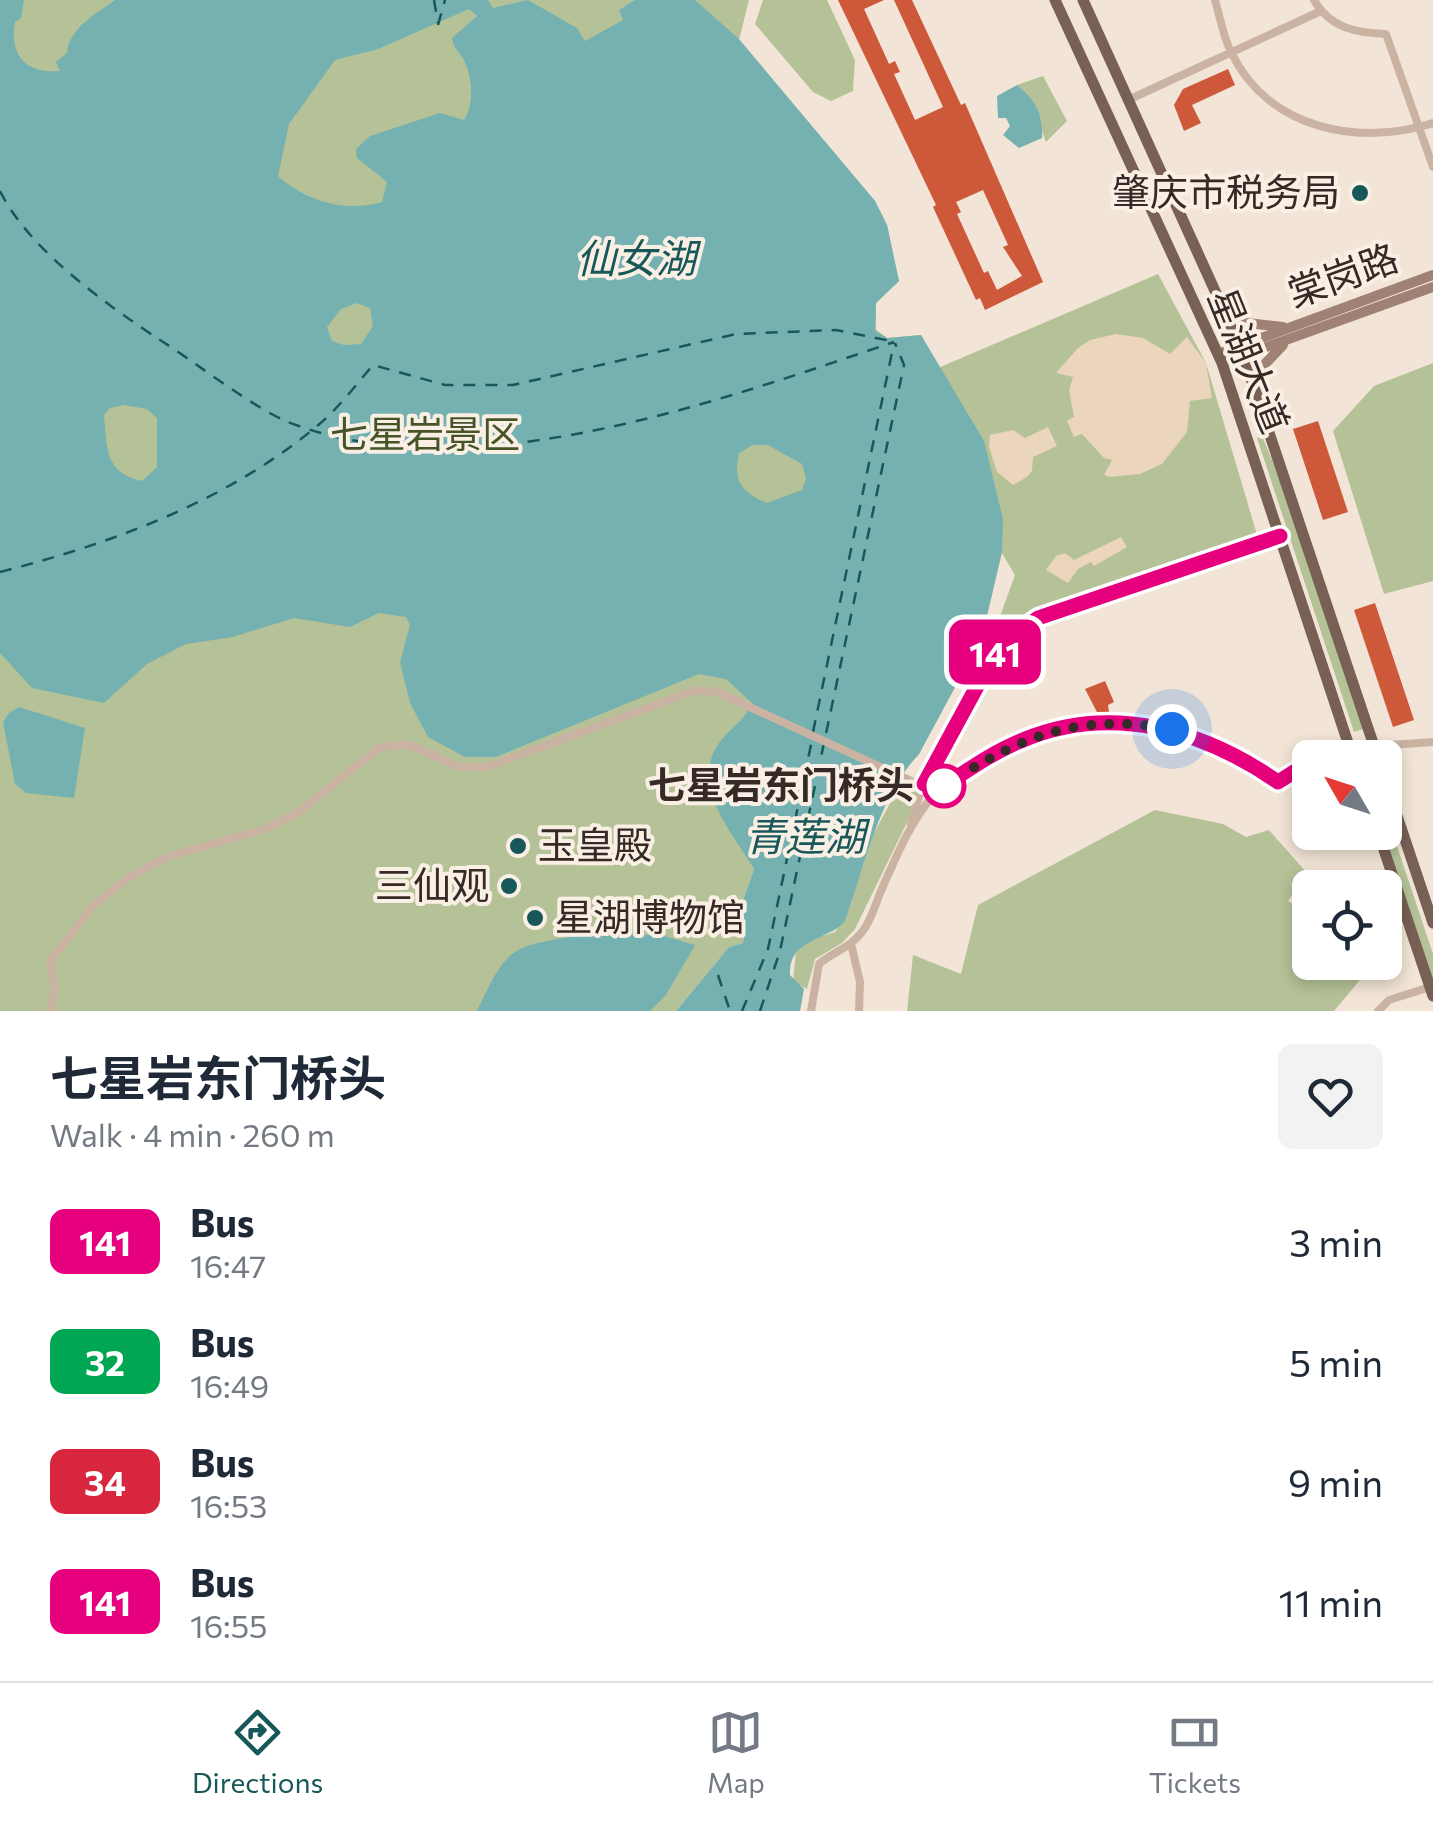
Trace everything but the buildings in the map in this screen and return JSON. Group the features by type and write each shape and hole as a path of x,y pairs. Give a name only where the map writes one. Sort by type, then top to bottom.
{"main road":[{"name":"星湖大道","path":"1055,0 1220,359 1347,740"},
{"name":"星湖大道","path":"1083,0 1242,351 1372,740"},
{"path":"1154,216 1179,206"},
{"name":"棠岗路","path":"1405,291 1433,275"},
{"name":"棠岗路","path":"1220,359 1405,291 1433,286"},
{"path":"1222,300 1247,323 1291,332 1264,365 1259,400"},
{"path":"1248,437 1269,432"},
{"path":"1402,831 1433,923"},
{"path":"1384,850 1432,992"}],"street":[{"path":"1216,0 1232,55 1264,96 1298,119 1356,135 1381,135 1433,123"},
{"path":"1314,0 1341,27 1360,34 1386,34 1433,166"},
{"path":"1130,99 1321,11"},
{"path":"812,1011 817,968 824,959 851,944 866,925 908,833 922,788 988,662 1009,636 1048,614 1280,536"},
{"path":"50,1011 55,989 50,961 92,906 167,857 234,840 299,812 380,747 408,744 458,767 487,767 696,690 718,692 907,777 922,788"},
{"path":"908,833 935,793 1020,740 1060,728 1102,723 1152,726 1203,739 1278,782 1292,773"},
{"path":"1402,747 1433,742"},
{"path":"922,788 931,782 935,793"},
{"path":"851,944 860,982 860,1011"},
{"path":"1378,1011 1389,1000 1432,992"}],"green space":[{"name":"仙女湖","path":"0,0 749,0 739,40 875,201 887,225 899,281 876,303 876,330 887,338 921,335 938,368 1158,274 1206,363 1258,538 1036,611 994,642 991,641 1015,575 1002,553 982,637 919,754 905,769 903,779 749,712 716,747 745,853 754,869 736,920 745,930 743,943 729,947 676,1011 0,1011"},
{"path":"763,0 827,0 855,60 853,91 831,101 813,92 755,24"},
{"path":"1043,76 1067,121 1046,142 1033,105 1017,85"},
{"path":"1433,363 1433,581 1384,594 1333,431 1374,386"},
{"path":"1262,436 1286,494 1363,729 1354,732 1257,438"},
{"path":"903,779 916,790 916,804 855,929 842,943 815,959 807,989 793,981 796,952 807,941 835,932 850,906 866,848"},
{"path":"1155,810 1223,824 1246,837 1269,830 1304,870 1292,870 1292,895 1288,901 1292,904 1292,980 1360,980 1334,1011 907,1011 913,955 961,974 978,905"},
{"path":"1389,850 1398,850 1433,954 1433,983 1402,890 1402,870 1395,870"}],"shaded area":[{"path":"1116,334 1143,338 1170,354 1187,337 1206,363 1212,398 1190,401 1187,432 1162,464 1140,474 1109,477 1104,475 1112,460 1104,458 1082,434 1074,437 1067,421 1074,417 1069,390 1073,377 1056,373 1090,340"},
{"path":"1048,427 1057,446 1033,457 1032,471 1027,477 1013,485 997,472 989,447 990,435 1013,430 1025,438"},
{"path":"1121,537 1127,547 1094,566 1091,562 1078,569 1068,583 1046,570 1056,556 1065,553 1074,560"}],"water":[{"name":"仙女湖","path":"0,0 24,0 14,34 22,60 38,69 60,71 56,62 67,53 78,29 115,0 488,0 493,8 528,0 577,28 585,41 623,20 619,10 635,0 695,0 739,39 875,201 887,225 899,281 876,303 875,330 887,338 921,335 984,441 1003,519 1002,551 982,637 919,754 893,790 845,921 802,947 791,963 790,975 804,989 800,1011 676,1011 729,947 743,943 745,930 736,920 754,869 718,811 709,778 717,746 752,703 726,679 699,674 496,757 465,757 428,737 410,703 400,662 410,625 406,617 379,613 350,627 294,618 233,637 186,644 147,664 104,703 32,688 0,653","holes":["469,9 477,16 452,38 471,83 464,120 440,113 370,136 356,149 357,158 387,182 382,202 354,206 313,198 278,176 289,124 335,60 378,49","357,303 370,308 373,326 361,344 332,341 327,327 341,309","124,405 147,409 157,418 157,467 142,481 121,472 110,458 104,415 110,408","753,445 768,445 802,464 806,478 802,490 767,503 758,499 745,490 738,478 739,453"]},
{"path":"1017,85 1037,108 1042,130 1042,138 1019,148 1003,135 1010,126 1006,118 998,118 997,96"},
{"path":"19,707 85,728 74,798 26,793 15,784 3,722"},
{"path":"581,935 660,935 695,945 666,995 650,1011 477,1011 496,973 514,953 539,943"}],"ferry route":[{"path":"434,0 438,23"},
{"path":"438,25 445,0"},
{"path":"0,191 13,213 49,255 139,326 274,415 359,441 434,448 513,443 593,431 751,389 894,342"},
{"path":"0,572 126,533 244,477 324,420 373,365 445,385 513,385 736,334 836,330 891,341"},
{"path":"813,732 894,343"},
{"path":"760,1011 780,951 904,365 895,343"},
{"path":"742,1011 768,949 812,740"},
{"path":"718,975 730,1011"}],"bus line":[{"name":"141","path":"1280,536 1038,618 1009,636 988,662 924,784 931,782 936,791 1020,740 1060,728 1102,723 1172,729 1231,752 1278,782 1292,773"}],"place":[{"name":"肇庆市税务局","path":"1360,193"},
{"name":"七星岩东门桥头","path":"944,786"},
{"name":"玉皇殿","path":"518,846"},
{"name":"三仙观","path":"509,886"},
{"name":"星湖博物馆","path":"535,918"}],"route":[{"path":"944,786 936,791 1020,740 1060,728 1126,723 1172,729"}],"park label":[{"name":"七星岩景区","path":"425,435"}],"water label":[{"name":"青莲湖","path":"805,837"}]}
